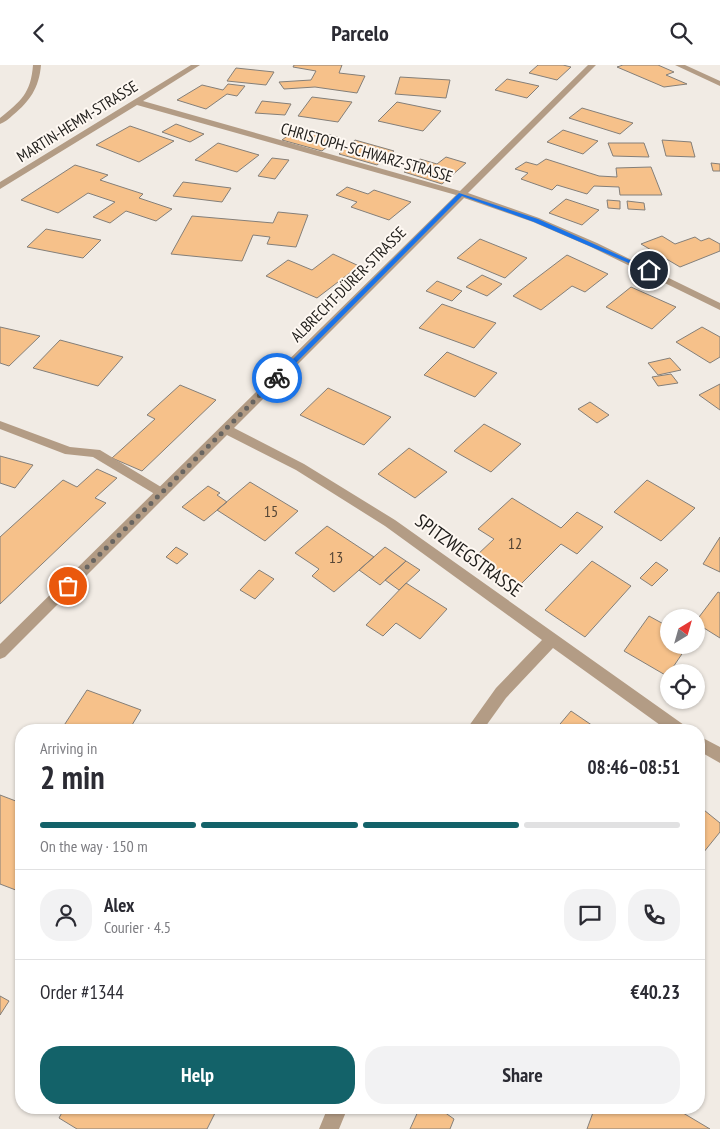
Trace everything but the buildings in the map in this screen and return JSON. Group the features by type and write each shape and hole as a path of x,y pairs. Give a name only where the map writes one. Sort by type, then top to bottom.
{"street":[{"path":"0,122 32,95 37,77 37,65"},
{"name":"MARTIN-HEMM-STRASSE","path":"0,186 196,65"},
{"name":"ALBRECHT-DÜRER-STRASSE","path":"0,653 592,65"},
{"path":"679,65 720,84"},
{"name":"CHRISTOPH-SCHWARZ-STRASSE","path":"137,101 461,194 536,220 594,245 720,307"},
{"path":"0,425 69,451 96,453 162,493"},
{"name":"SPITZWEGSTRASSE","path":"226,429 300,467 390,523 670,724"},
{"path":"478,724 501,693 551,640"},
{"path":"705,747 720,756"},
{"path":"329,1129 335,1114"}],"way so far":[{"path":"68,586 277,378"}],"route":[{"path":"277,378 461,194 536,220 649,270"}]}
